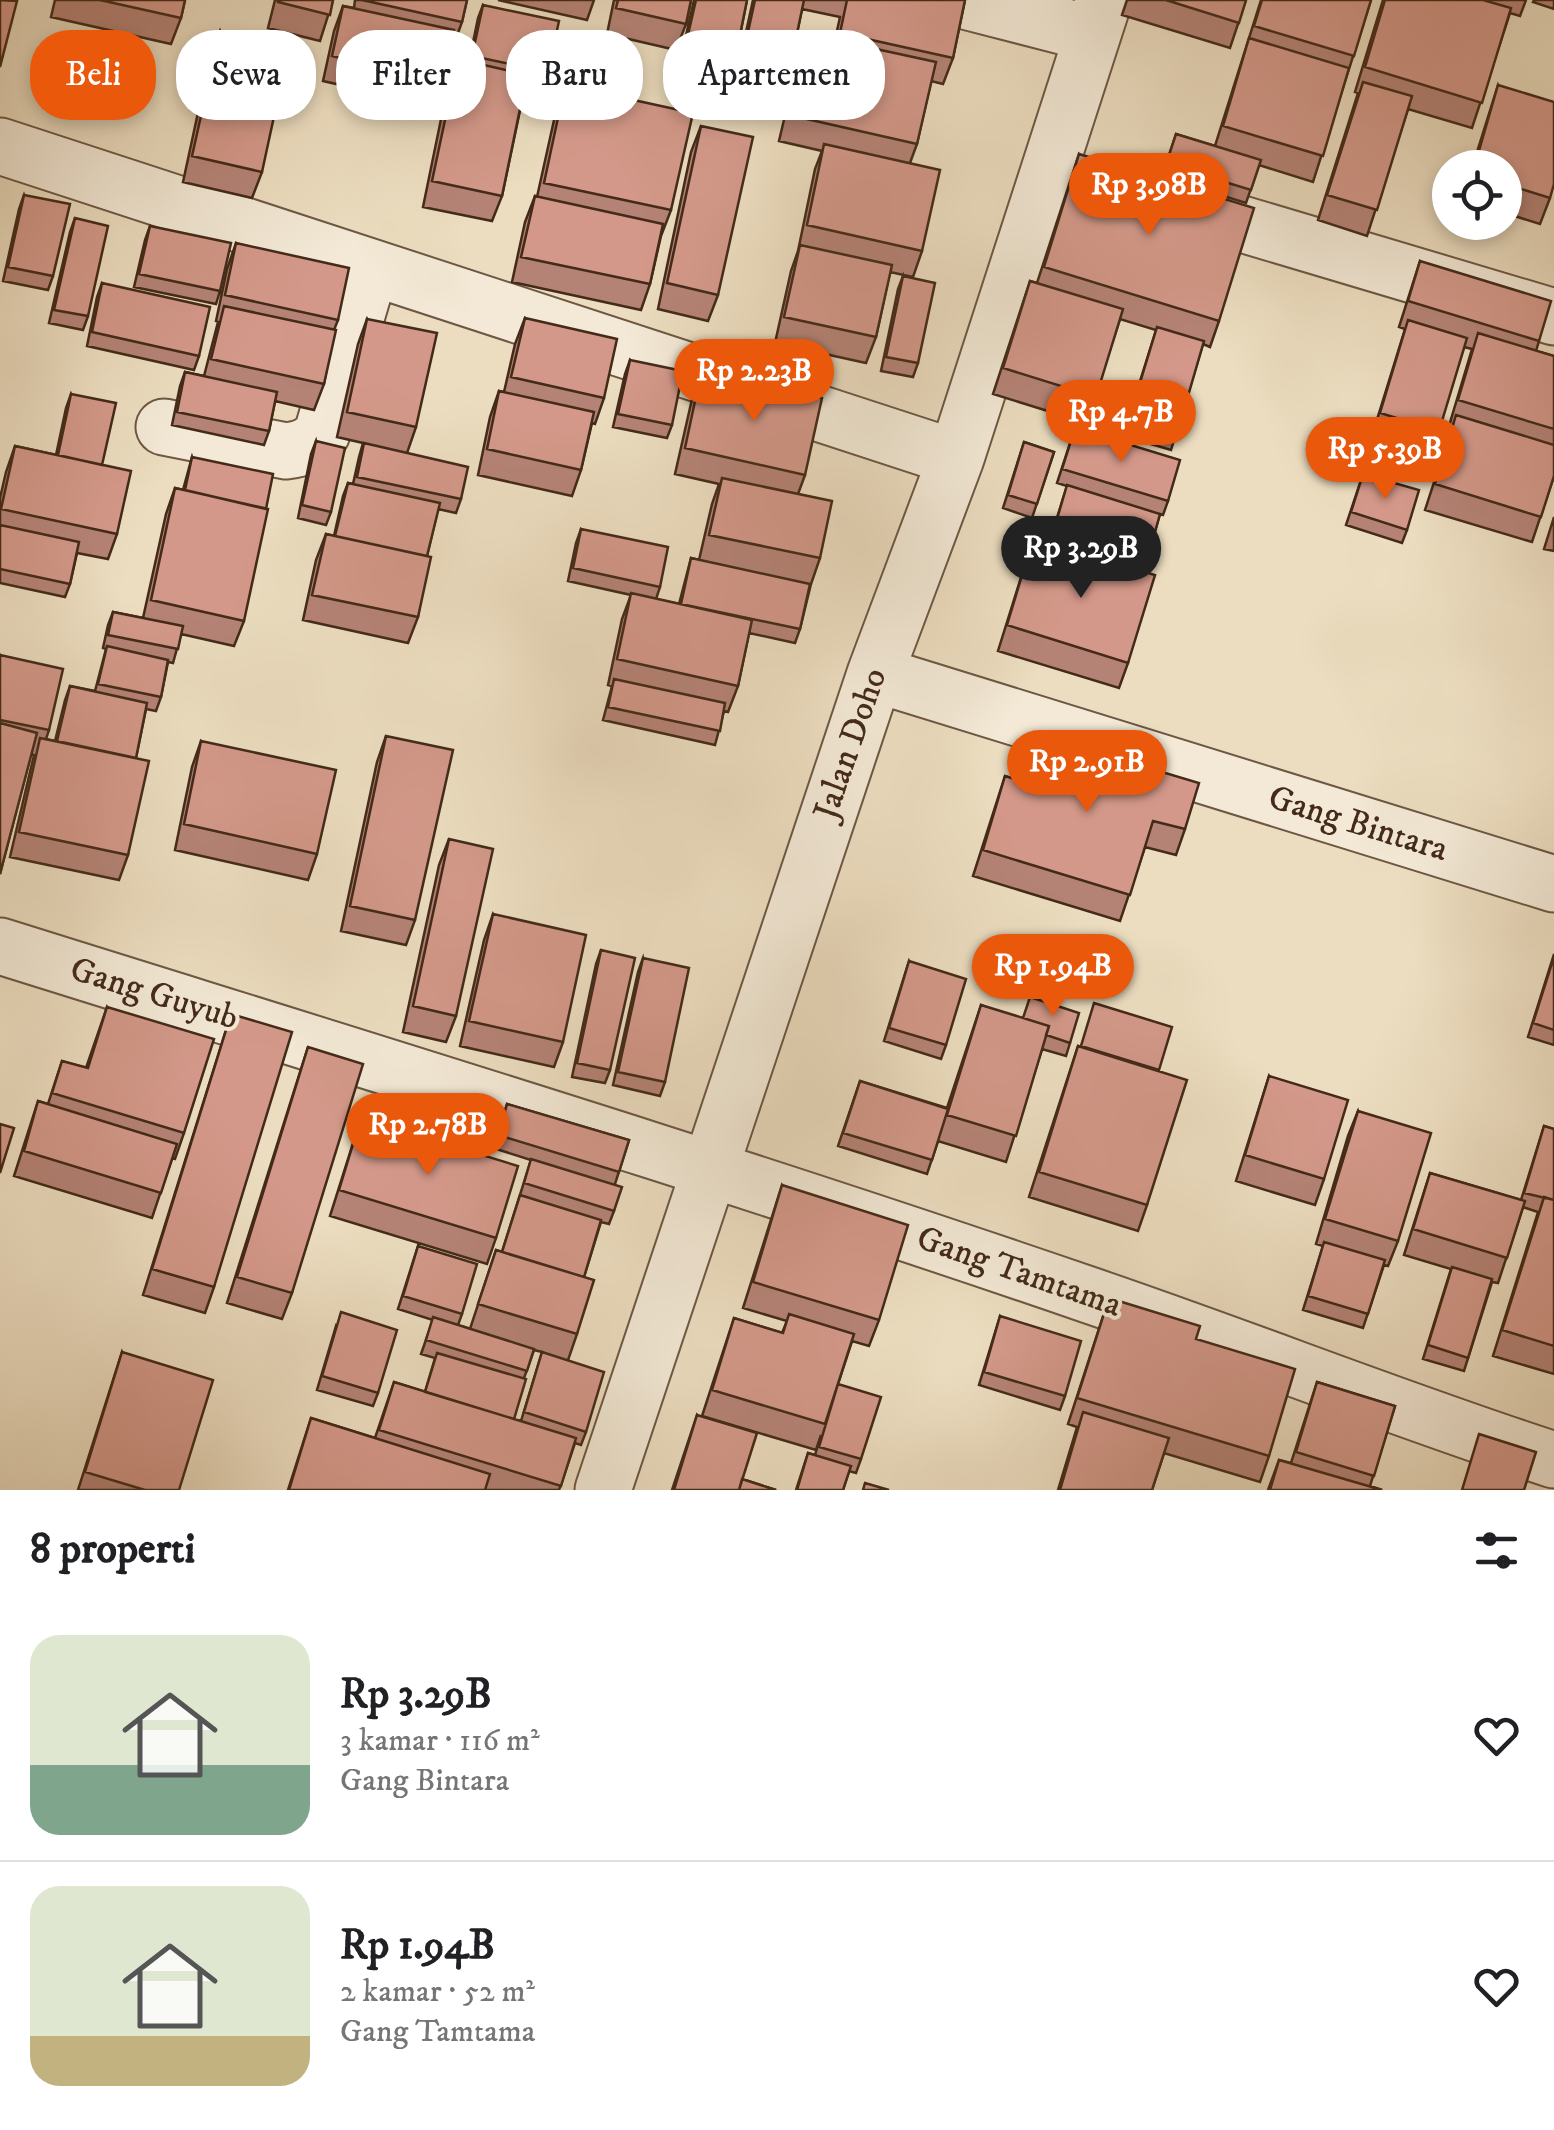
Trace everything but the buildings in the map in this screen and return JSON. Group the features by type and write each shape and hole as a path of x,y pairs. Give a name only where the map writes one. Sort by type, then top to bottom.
{"street":[{"path":"961,0 1099,17"},
{"name":"Jalan Doho","path":"603,1490 874,674 956,458 1089,178 1099,17"},
{"path":"0,146 956,458"},
{"path":"1089,178 1554,316"},
{"path":"164,427 286,451 315,442 322,433 371,268"},
{"name":"Gang Bintara","path":"874,674 1554,884"},
{"name":"Gang Guyub","path":"0,946 709,1169"},
{"name":"Gang Tamtama","path":"709,1169 1091,1296 1554,1460"}]}
